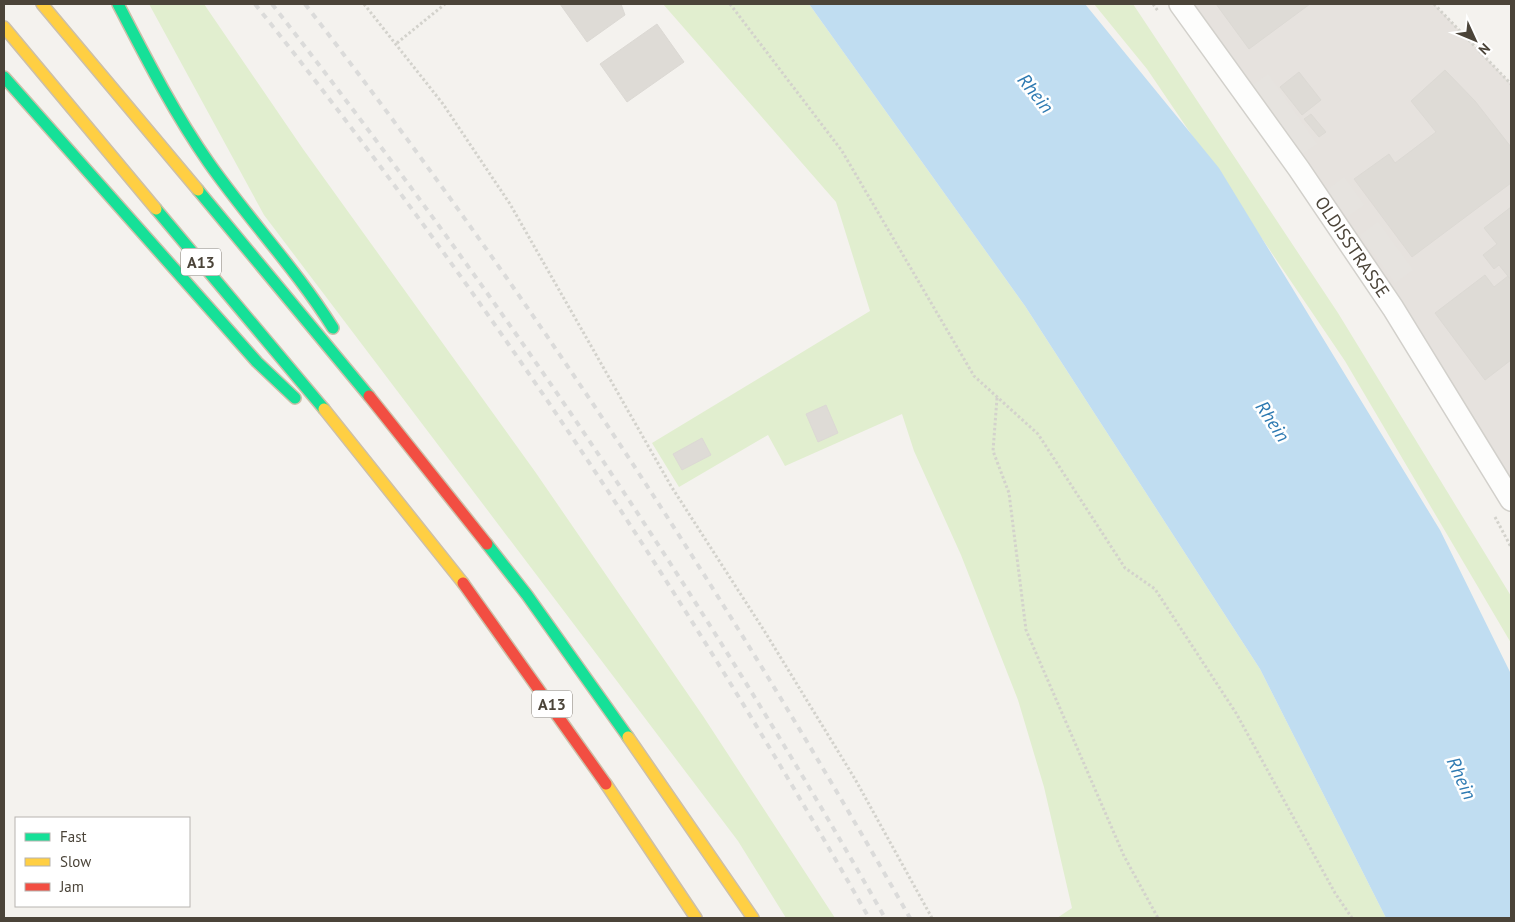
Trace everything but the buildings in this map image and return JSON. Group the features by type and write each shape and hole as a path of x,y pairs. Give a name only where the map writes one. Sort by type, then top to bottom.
{"highway":[{"name":"A13","path":"42,4 384,413 527,595 640,753 753,918"},
{"name":"A13","path":"118,4 157,79 209,163 310,291 384,413"},
{"name":"A13","path":"4,27 397,498 537,684 612,790 696,918"},
{"name":"A13","path":"4,77 257,362 306,410"},
{"name":"A13","path":"320,423 397,498"}],"street":[{"name":"OLDISSTRASSE","path":"1180,4 1299,169 1394,308 1511,500"}],"path":[{"path":"364,4 397,42 443,104 510,204 671,486 765,632 845,763 932,918"},
{"path":"397,42 445,4"},
{"path":"730,4 842,151 974,376 1038,434 1125,568 1155,589 1236,713 1335,893 1352,918"},
{"path":"1434,4 1511,84"},
{"path":"997,397 993,451 1009,492 1026,630 1124,856 1158,918"}],"shaded area":[{"path":"1180,4 1434,4 1511,84 1511,490"},
{"path":"1268,74 1317,144 1302,154 1253,85"},
{"path":"1344,177 1364,205 1347,217 1327,190"},
{"path":"1378,222 1413,270 1395,283 1360,235"}],"green space":[{"path":"149,4 204,4 303,149 536,473 703,716 835,918 786,918 738,841 264,215"},
{"path":"663,4 809,4 1025,306 1260,669 1386,918 1057,918 1072,908 1044,787 1018,700 961,555 914,451 902,414 785,466 768,435 679,487 652,443 870,311 836,202"},
{"path":"1094,4 1133,4 1338,313 1511,596 1511,643 1345,361 1147,69"}],"water":[{"name":"Rhein","path":"809,4 1085,4 1219,168 1440,530 1511,674 1511,918 1386,918 1260,669 1025,306"}],"railway":[{"path":"255,4 422,223 580,449 656,564 729,681 869,918"},
{"path":"272,4 438,224 518,336 595,450 745,681 885,918"},
{"path":"305,4 469,224 624,450 771,682 910,918"}],"traffic: fast":[{"path":"118,4 161,85 196,144 224,184 304,285 333,328"},
{"path":"4,77 257,362 295,398"},
{"path":"198,190 369,396"},
{"path":"156,209 324,409"},
{"path":"487,544 527,595 628,737"}],"traffic: slow":[{"path":"42,4 198,190"},
{"path":"4,27 156,209"},
{"path":"324,409 463,583"},
{"path":"628,737 753,918"},
{"path":"606,784 696,918"}],"traffic: jam":[{"path":"369,396 487,544"},
{"path":"463,583 606,784"}]}
